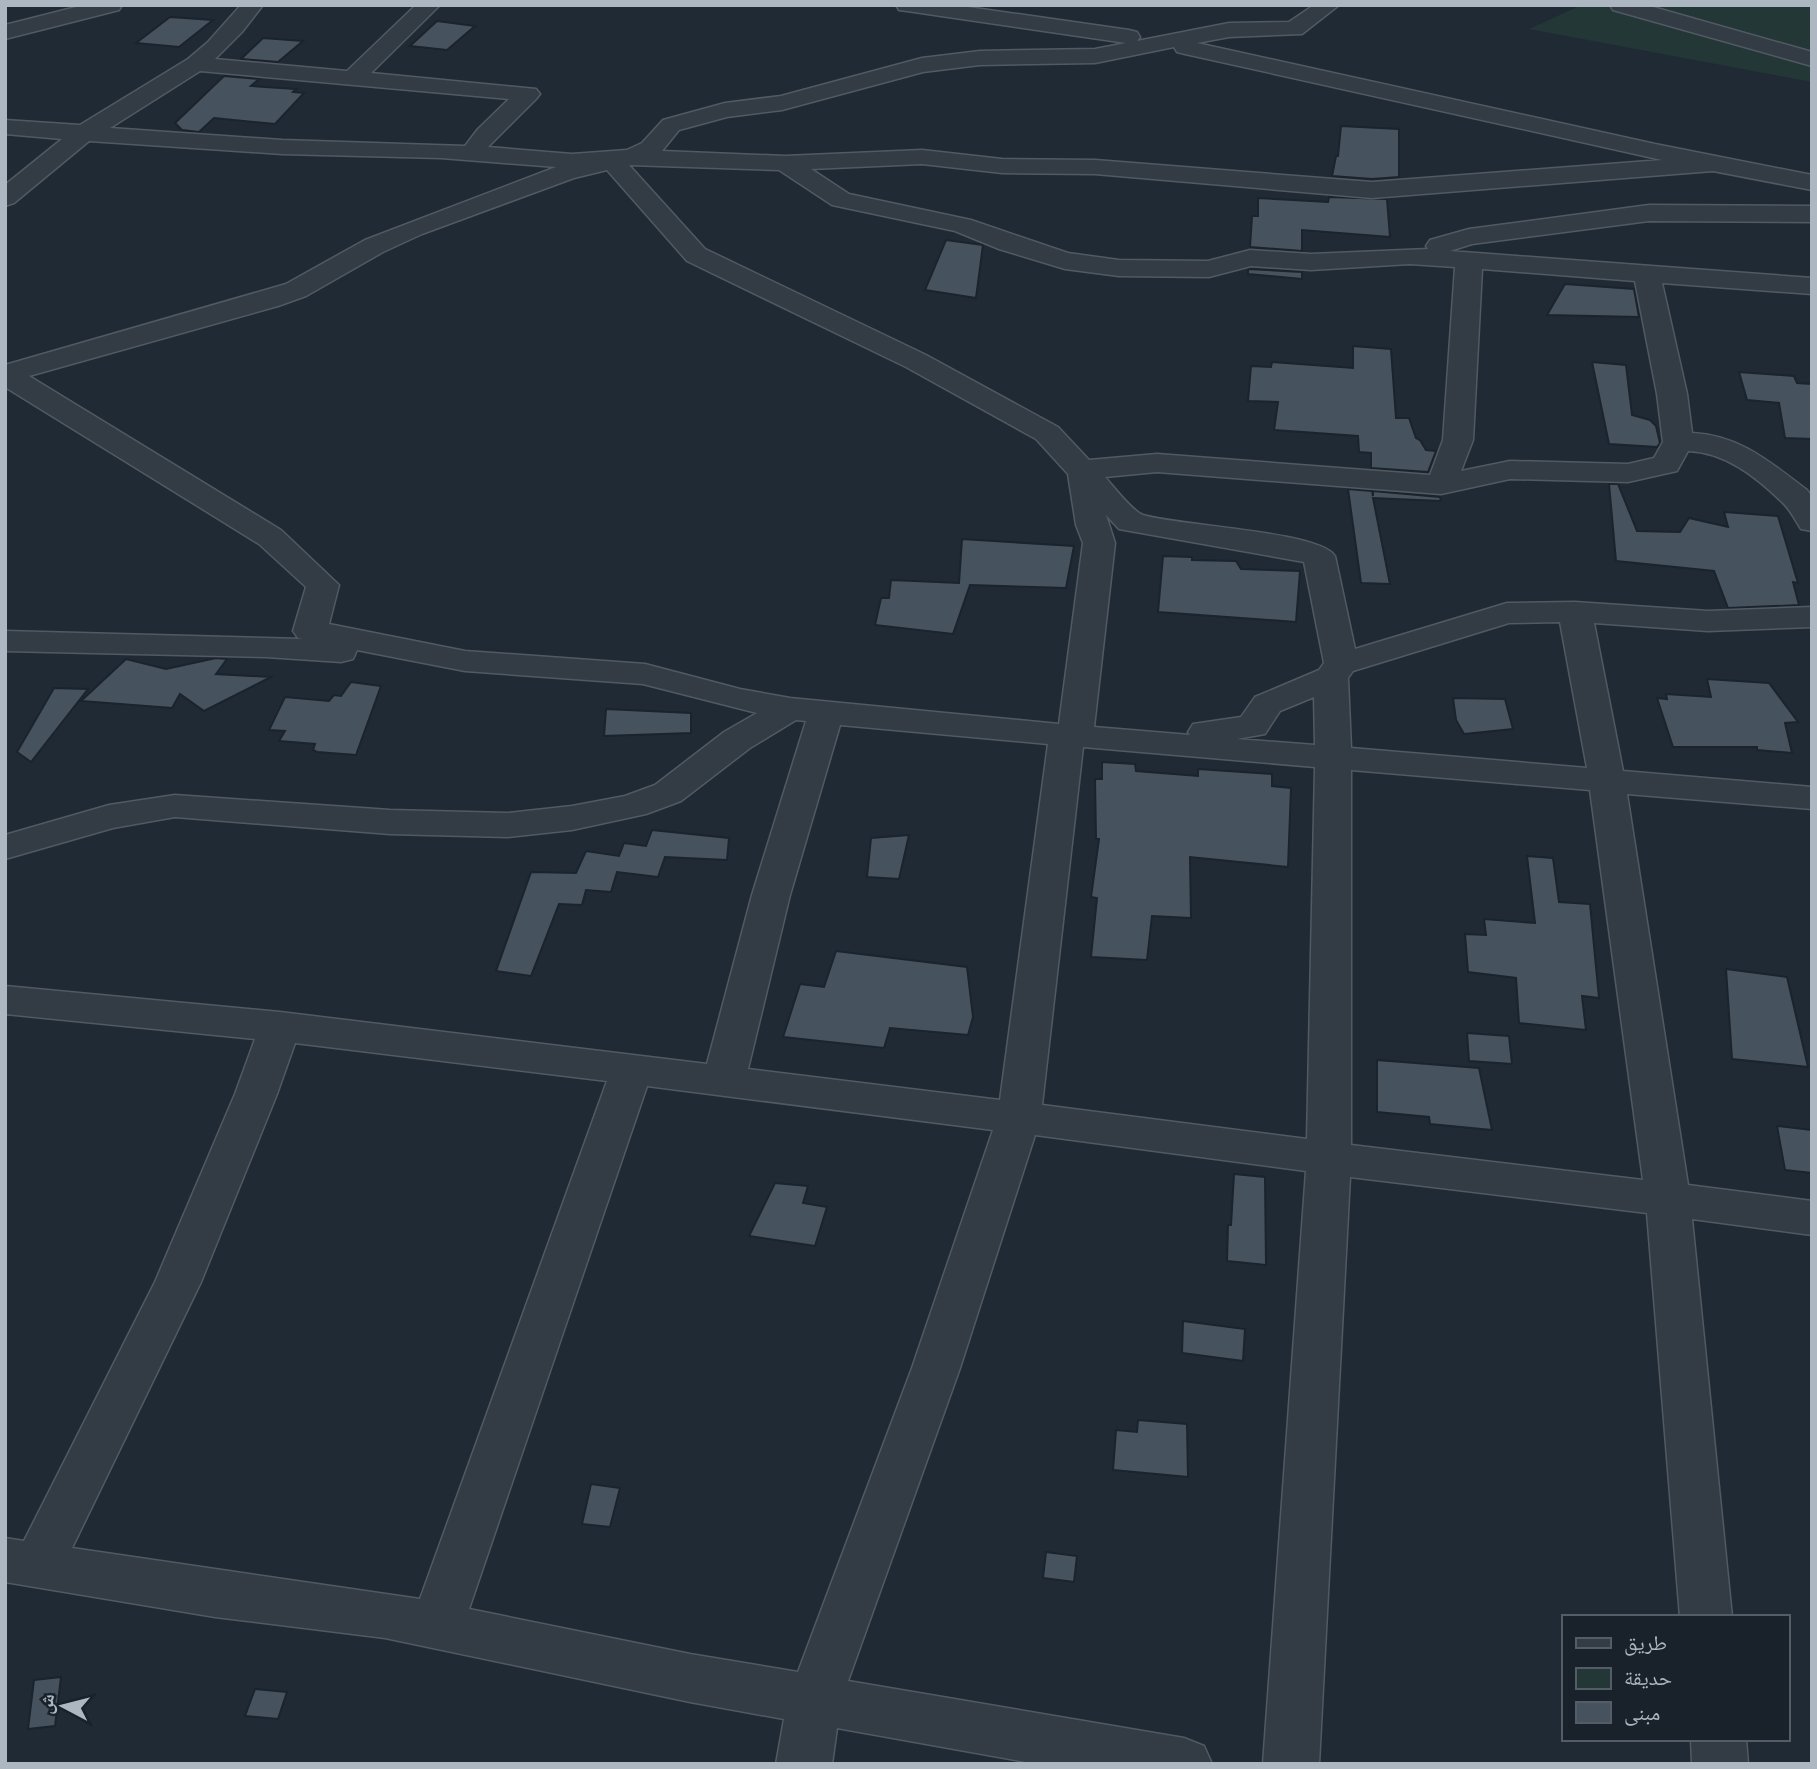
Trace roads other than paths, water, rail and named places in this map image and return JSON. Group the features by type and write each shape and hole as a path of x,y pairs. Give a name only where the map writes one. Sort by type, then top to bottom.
{"street":[{"path":"5,32 111,5"},
{"path":"5,198 84,133 158,92 199,64 226,38 252,5"},
{"path":"353,77 429,5"},
{"path":"907,5 1162,42 1330,75 1713,164 1807,182 1812,213 1715,212 1623,216 1469,237 1410,256"},
{"path":"5,374 296,290 374,246 413,229 566,172 651,148 671,125 725,110 782,103 922,65 980,58 1095,56 1229,30 1294,29 1328,5"},
{"path":"1622,5 1812,59"},
{"path":"199,64 527,94 486,134 471,153"},
{"path":"5,127 282,147 471,153 572,161 619,158 785,163 922,157 1002,166 1095,167 1177,176 1271,180 1372,190 1713,164"},
{"path":"619,158 696,255 916,361 1047,433 1130,522 1295,549 1319,556 1336,670 1329,1158 1291,1764"},
{"path":"785,163 841,200 962,225 1065,261 1119,268 1209,269 1250,258 1311,262 1410,256 1812,286"},
{"path":"1441,485 1458,440 1469,260"},
{"path":"1083,470 1157,463 1441,485 1510,470 1628,472 1666,465 1678,442 1672,394 1647,275"},
{"path":"5,374 270,537 323,585 310,631 466,661"},
{"path":"1678,442 1712,443 1743,456 1796,497 1811,519"},
{"path":"804,1764 814,1701 936,1368 1019,1117 1099,543 1091,525 1083,470"},
{"path":"1072,731 1197,733 1252,726 1267,704 1336,670 1507,613 1575,612 1708,621 1812,617"},
{"path":"1575,612 1607,780 1668,1197 1706,1615"},
{"path":"5,641 266,647 645,674 737,699 808,710 1033,722 1072,731 1333,757 1812,799"},
{"path":"5,847 109,817 175,806 390,822 507,825 572,818 633,806 668,793 737,740 808,710"},
{"path":"724,1081 771,895 808,710"},
{"path":"5,1000 279,1026 1329,1158 1668,1197 1812,1218"},
{"path":"279,1026 256,1094 178,1282 22,1562 215,1594 385,1615 690,1678 1184,1764"},
{"path":"438,1626 632,1069"},
{"path":"1718,1741 1720,1764"}]}
